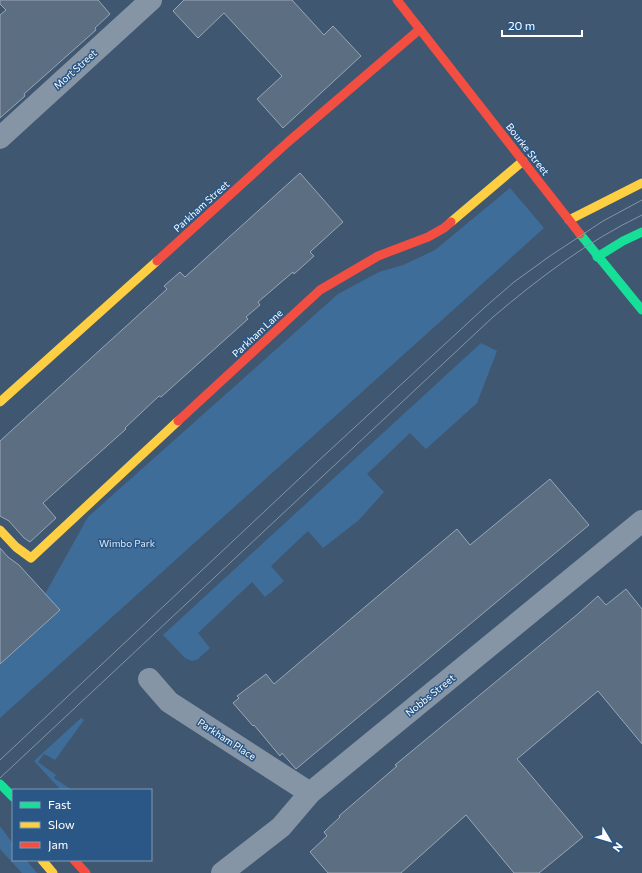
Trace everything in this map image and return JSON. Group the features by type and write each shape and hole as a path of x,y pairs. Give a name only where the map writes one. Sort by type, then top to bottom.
{"main road":[{"name":"Bourke Street","path":"397,0 597,256 642,310"},
{"name":"Parkham Street","path":"0,402 288,142 420,28"},
{"name":"Parkham Lane","path":"0,530 16,547 31,558 320,290 378,256 428,237 444,228 523,161"},
{"path":"569,220 642,183"},
{"path":"597,256 642,232"},
{"path":"0,784 12,796"},
{"path":"43,861 53,873"},
{"path":"75,861 86,873"}],"street":[{"name":"Mort Street","path":"0,138 151,0"},
{"name":"Nobbs Street","path":"222,873 281,827 310,794 642,521"},
{"name":"Parkham Place","path":"149,679 169,702 310,794"}],"green space":[{"name":"Wimbo Park","path":"510,188 544,228 0,718 0,664 60,610 45,594 88,517 338,294 379,272 403,265 435,250"},
{"path":"481,343 497,351 477,403 426,449 410,433 367,474 384,492 359,520 323,548 308,531 271,566 284,581 265,597 252,582 198,633 210,648 198,659 192,661 185,658 163,635"},
{"path":"81,718 84,720 55,760 44,754 38,762 56,775 54,778 70,789 60,789 34,761"},
{"path":"0,826 12,843 12,861 27,861 37,873 22,873 0,849"}],"building":[{"path":"0,0 98,0 110,14 95,28 96,30 24,94 25,96 0,118 0,15 6,10 0,4"},
{"path":"184,0 292,0 324,35 333,26 361,56 283,128 257,99 282,76 224,13 198,38 173,11"},
{"path":"300,173 343,222 310,252 314,256 294,274 293,272 258,302 260,305 246,317 248,319 161,397 159,396 125,428 126,429 43,503 56,518 30,542 24,538 9,521 0,516 0,441 167,289 164,286 180,272 185,277"},
{"path":"550,479 589,525 296,769 282,753 280,756 233,703 239,698 237,696 266,674 274,684 457,529 470,545"},
{"path":"0,548 8,557 19,565 60,610 0,664"},
{"path":"626,589 642,609 642,744 598,691 517,759 583,837 539,873 514,873 466,815 401,873 328,873 310,852 327,836 324,832 340,817 339,816 397,766 395,765 598,596 606,605"}],"tram line":[{"path":"0,760 316,463 484,308 514,282 550,256 603,221 642,200"},
{"path":"0,778 493,317 564,261 602,236 642,215"}],"traffic: fast":[{"path":"597,257 623,241 642,232"},
{"path":"580,234 642,310"},
{"path":"0,784 12,796"}],"traffic: slow":[{"path":"451,222 523,161"},
{"path":"569,220 642,183"},
{"path":"0,402 157,261"},
{"path":"0,530 16,547 31,558 178,421"},
{"path":"43,861 53,873"}],"traffic: jam":[{"path":"397,0 580,234"},
{"path":"157,261 288,142 420,29"},
{"path":"178,421 320,290 378,256 428,237 444,228 451,222"},
{"path":"75,861 86,873"}]}
